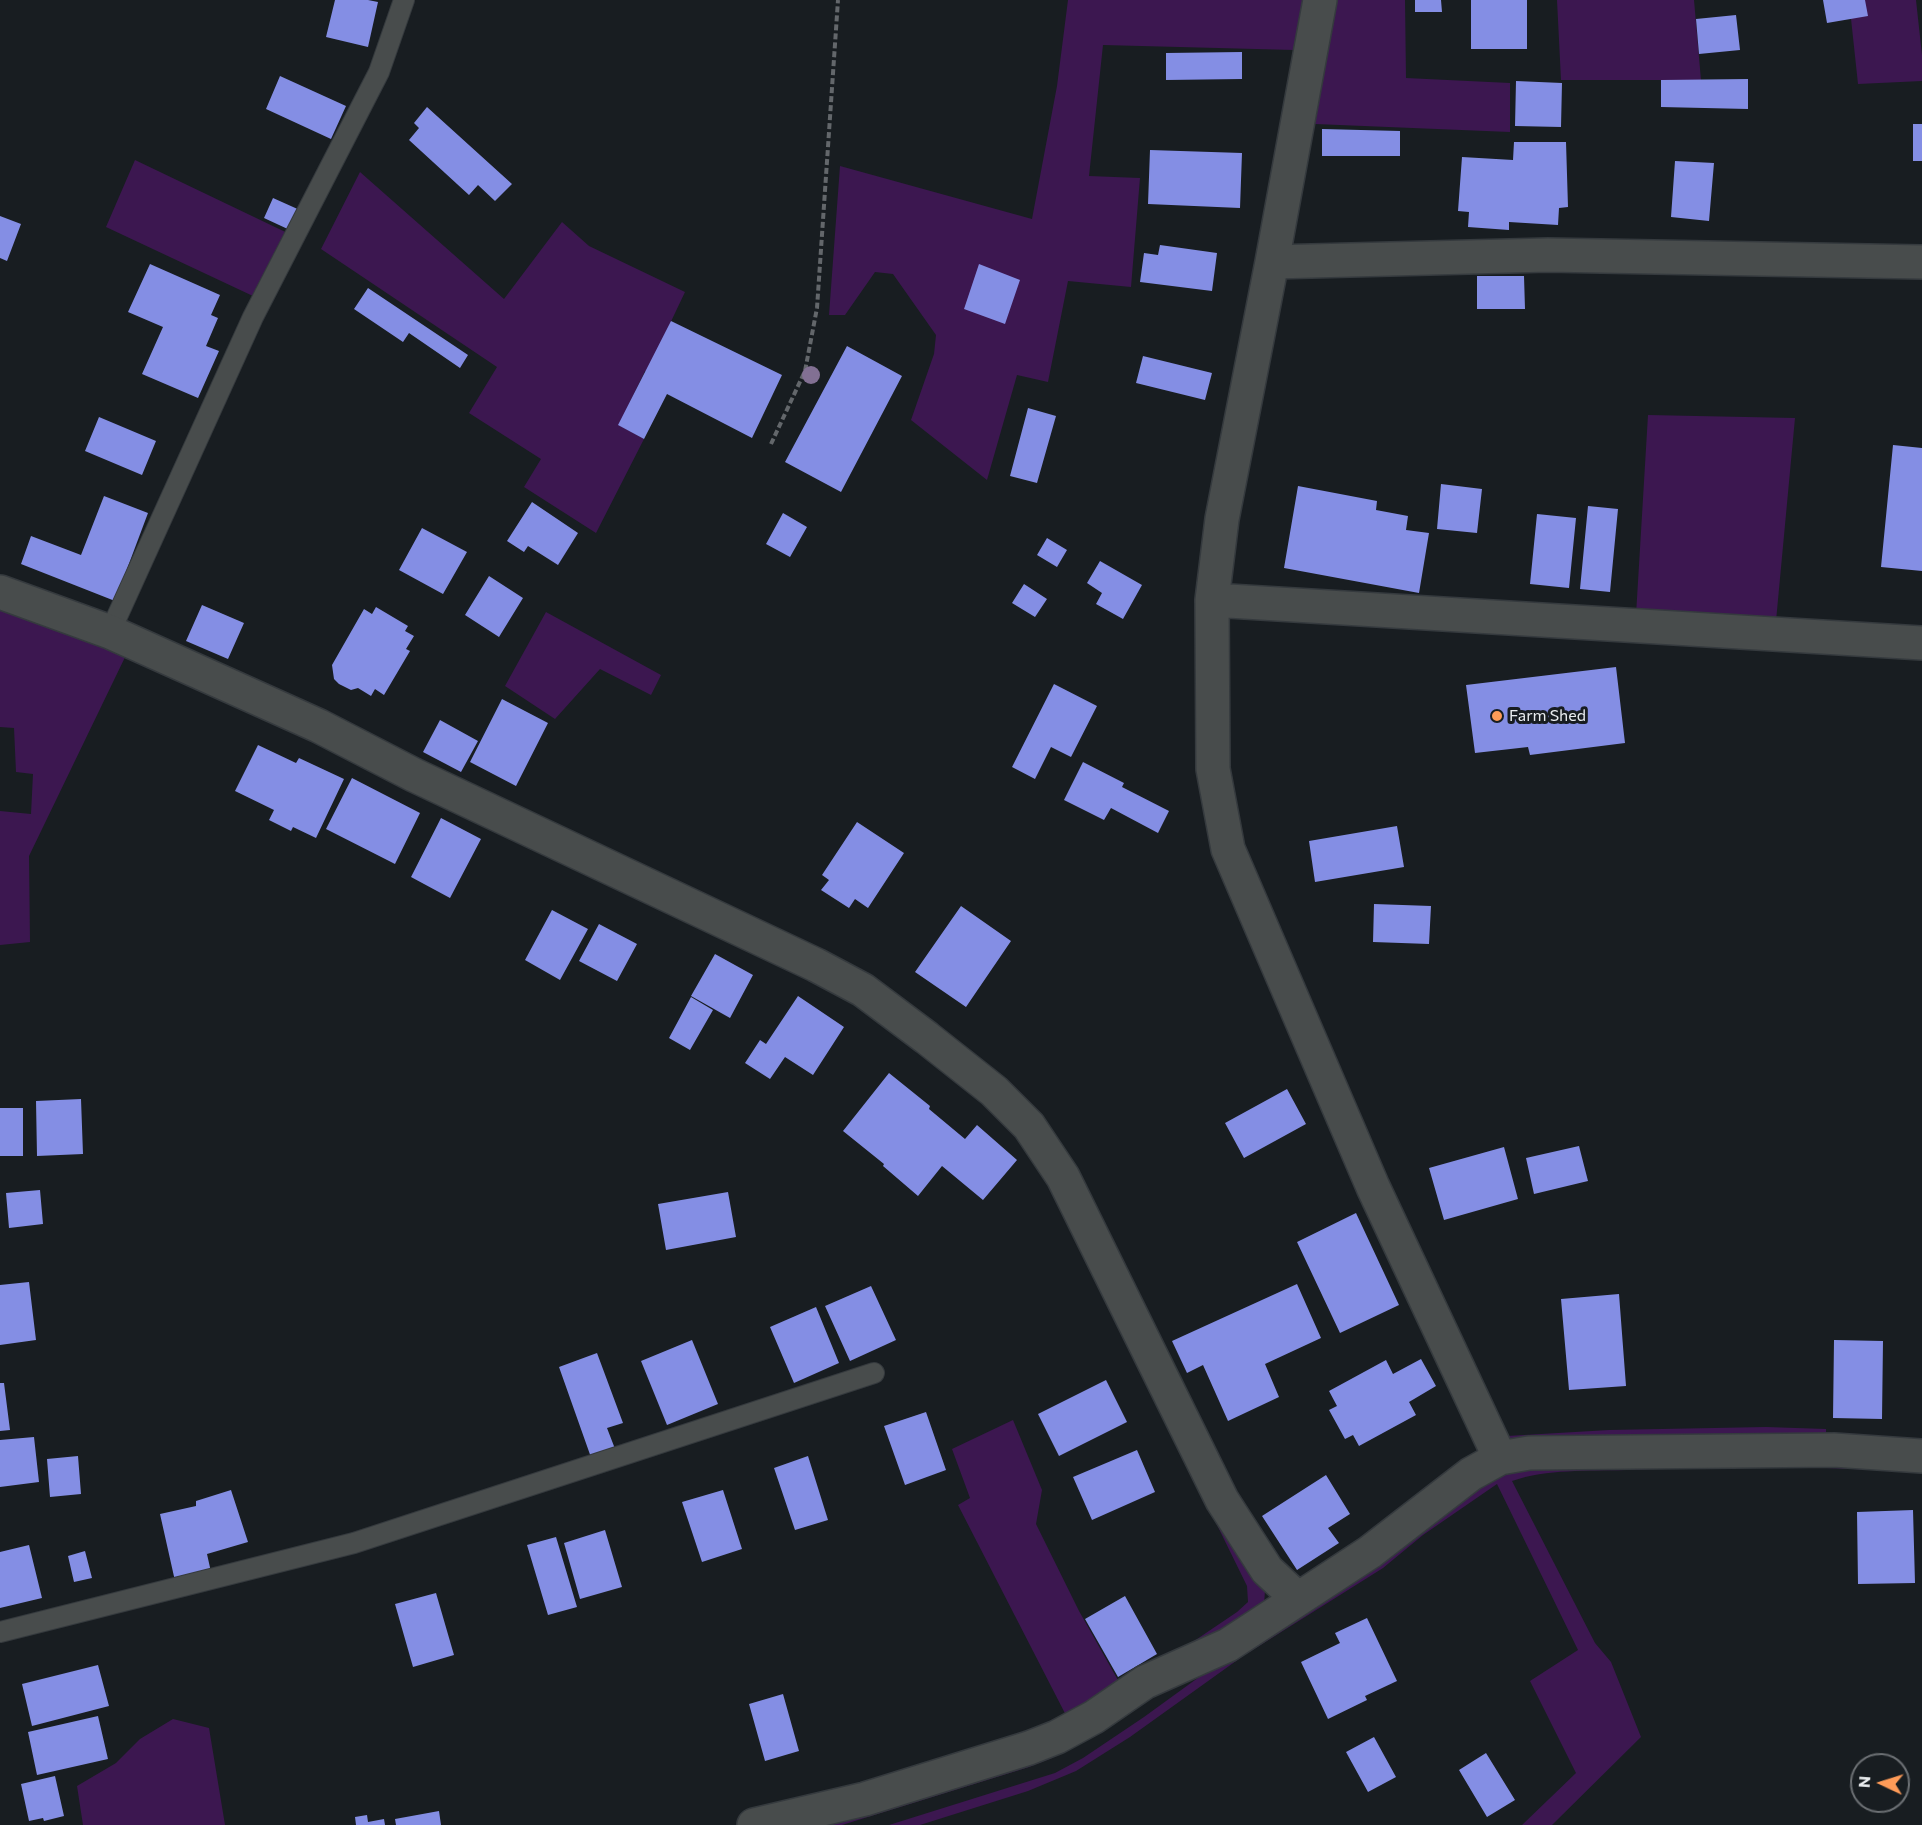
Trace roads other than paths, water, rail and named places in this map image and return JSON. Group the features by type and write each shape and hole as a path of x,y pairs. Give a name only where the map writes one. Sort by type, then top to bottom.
{"street":[{"path":"1320,0 1222,519 1212,600 1213,769 1228,849 1373,1187 1500,1458"},
{"path":"1272,262 1548,255 1922,262"},
{"path":"0,592 110,632 319,726 414,775 816,965 863,990 994,1091 1029,1126 1063,1178 1222,1500 1267,1570 1298,1599"},
{"path":"1212,600 1922,643"},
{"path":"753,1825 865,1799 1029,1748 1057,1737 1094,1717 1145,1682 1228,1645 1370,1552 1471,1474 1500,1458 1529,1453 1834,1450 1922,1456"}],"lane":[{"path":"110,632 254,317 379,72 404,0"},
{"path":"0,1632 354,1544 874,1373"}],"place":[{"name":"Farm Shed","path":"1497,716"}]}
